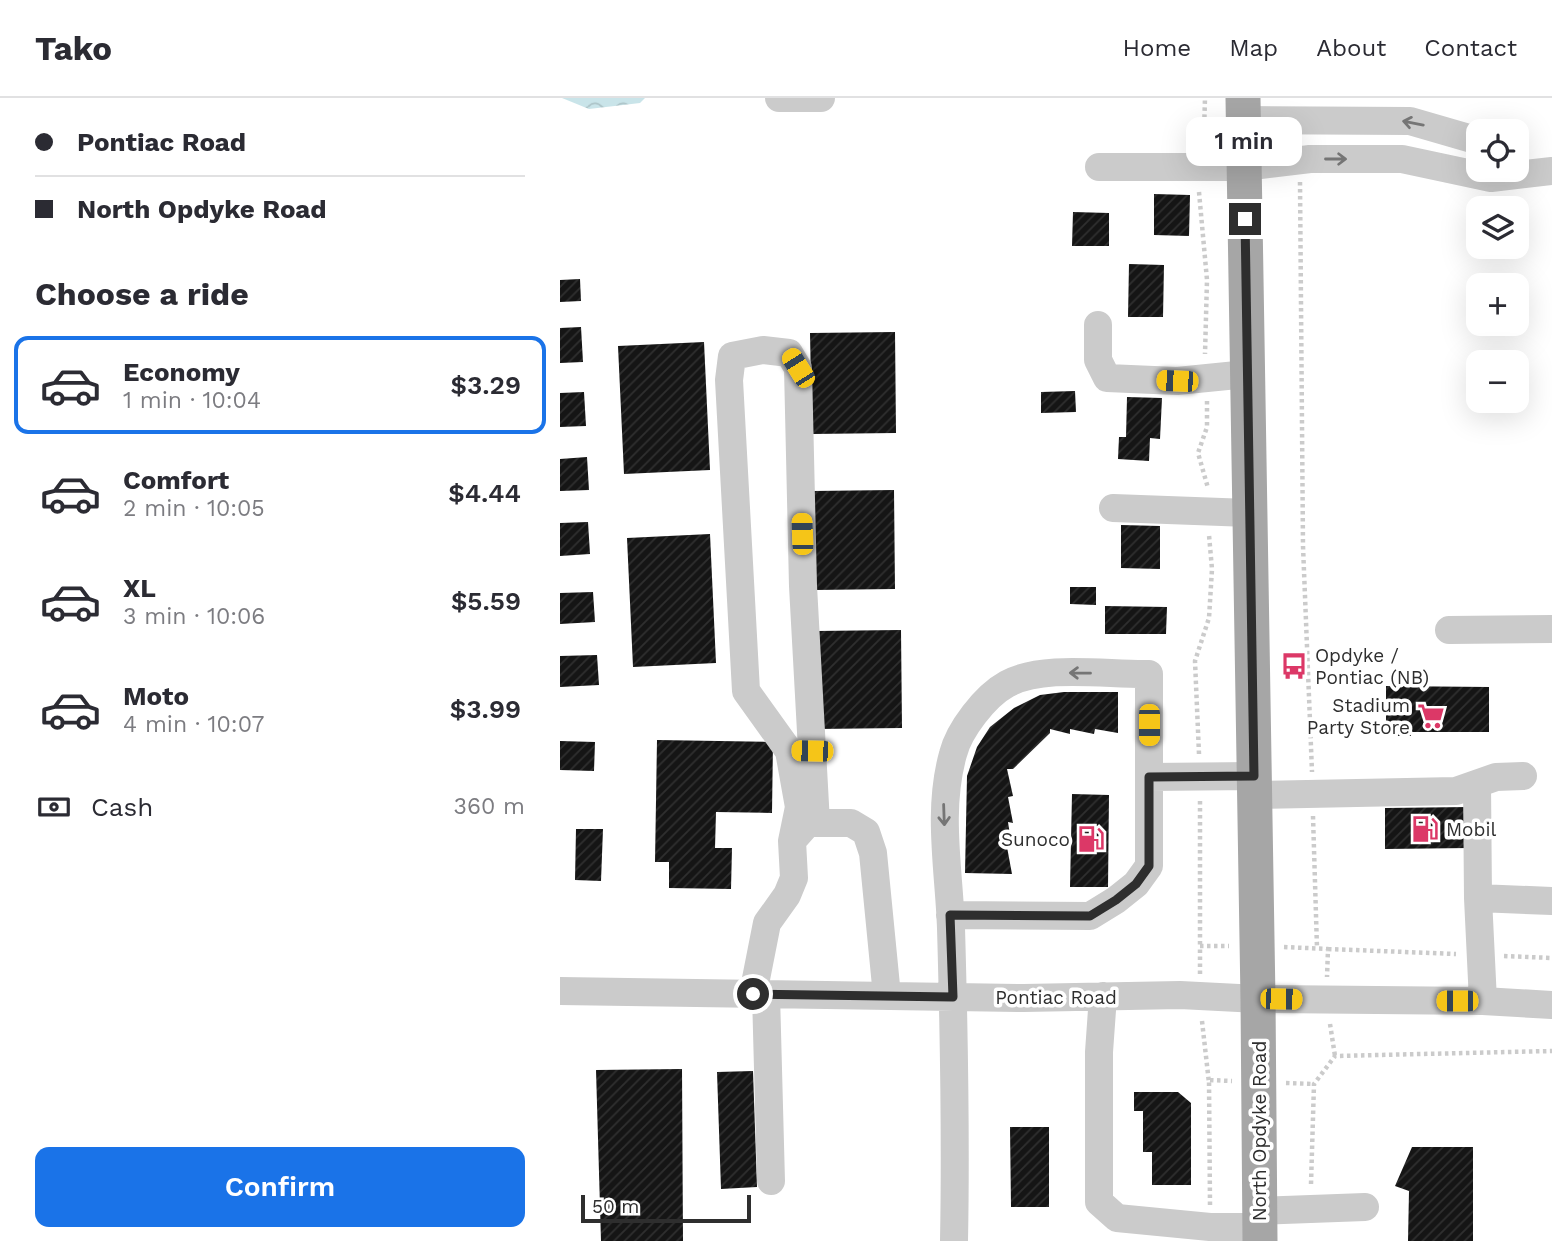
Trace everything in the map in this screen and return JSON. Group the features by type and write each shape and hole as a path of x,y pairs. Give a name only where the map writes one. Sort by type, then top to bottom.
{"main road":[{"name":"North Opdyke Road","path":"1243,109 1258,999 1259,1226"}],"street":[{"path":"779,98 821,98"},
{"path":"1243,109 1410,121 1466,137"},
{"path":"1099,167 1244,167 1300,160 1402,159 1491,178 1548,171"},
{"path":"1529,162 1548,171"},
{"path":"1098,325 1098,360 1107,378 1177,381 1247,374"},
{"path":"771,1181 760,994 767,923 787,895 794,878 792,841 799,807 800,751 803,586 798,368 789,353 763,350 732,356 729,380 746,691 800,751 816,823"},
{"path":"1113,508 1250,513"},
{"path":"1449,630 1552,629"},
{"path":"950,915 1090,916 1136,884 1149,866 1149,674 1033,674 1006,684 963,728 953,751 944,802 953,997 954,1241"},
{"path":"1149,777 1313,794 1456,791 1496,778 1523,776"},
{"path":"1477,784 1478,898 1483,1001"},
{"path":"792,841 808,823 851,823 866,832 873,853 879,892 887,996"},
{"path":"1478,898 1552,901"},
{"name":"Pontiac Road","path":"560,991 953,997 1180,995 1258,999 1483,1001 1552,1005"},
{"path":"1102,996 1099,1052 1099,1202 1117,1218 1210,1227 1259,1226 1310,1209 1365,1207"}],"path":[{"path":"1300,160 1303,547 1317,948"},
{"path":"1328,950 1552,958"},
{"path":"1310,1209 1314,1084 1335,1056 1552,1051"}],"water":[{"path":"562,98 645,98 640,103 589,109"}],"building":[{"path":"1154,194 1190,195 1189,236 1154,235"},
{"path":"1073,212 1109,213 1109,246 1072,246"},
{"path":"1129,264 1164,265 1163,317 1128,317"},
{"path":"580,279 581,301 560,302 560,280"},
{"path":"581,327 583,362 560,363 560,328"},
{"path":"895,332 896,433 812,434 810,333"},
{"path":"704,342 710,470 624,474 618,346"},
{"path":"1075,391 1076,412 1041,413 1041,392"},
{"path":"584,392 586,426 560,427 560,393"},
{"path":"1127,397 1162,398 1160,439 1150,438 1149,461 1118,459 1119,437 1126,437"},
{"path":"587,457 589,490 560,491 560,459"},
{"path":"894,490 895,589 815,590 813,491"},
{"path":"588,522 590,554 560,556 560,523"},
{"path":"1121,525 1160,526 1160,569 1121,568"},
{"path":"710,534 716,663 633,667 627,538"},
{"path":"1070,587 1096,587 1096,605 1070,604"},
{"path":"593,592 595,622 560,624 560,593"},
{"path":"1105,606 1167,607 1166,634 1105,634"},
{"path":"901,630 902,728 817,729 816,631"},
{"path":"597,655 599,685 560,687 560,656"},
{"path":"1386,686 1489,687 1489,732 1411,732 1411,736 1386,736"},
{"path":"1118,692 1118,733 1095,729 1094,734 1070,729 1070,734 1050,729 1050,733 1013,769 1007,769 1013,796 1008,797 1013,823 1008,822 1012,848 1007,847 1012,874 965,873 967,776 977,747 990,727 1014,708 1040,695"},
{"path":"657,740 773,742 772,813 716,812 715,848 732,848 731,889 669,888 669,862 655,862"},
{"path":"560,741 595,742 594,771 560,770"},
{"path":"1072,794 1109,795 1108,887 1070,887"},
{"path":"1469,807 1470,848 1385,849 1385,808"},
{"path":"576,829 603,829 601,881 575,880"},
{"path":"682,1069 683,1241 601,1241 596,1070"},
{"path":"753,1071 757,1187 721,1189 717,1072"},
{"path":"1134,1092 1178,1092 1191,1103 1191,1185 1152,1185 1152,1152 1143,1152 1143,1111 1134,1111"},
{"path":"1010,1127 1049,1127 1049,1207 1011,1207"},
{"path":"1412,1147 1473,1147 1473,1241 1408,1241 1409,1191 1395,1186"}],"place":[{"name":"Opdyke / Pontiac (NB)","path":"1294,666"},
{"name":"Stadium Party Store","path":"1431,716"},
{"name":"Mobil","path":"1425,829"},
{"name":"Sunoco","path":"1091,839"}],"route":[{"path":"753,994 953,997 950,915 1090,916 1136,884 1149,866 1149,777 1254,776 1245,219"}]}
